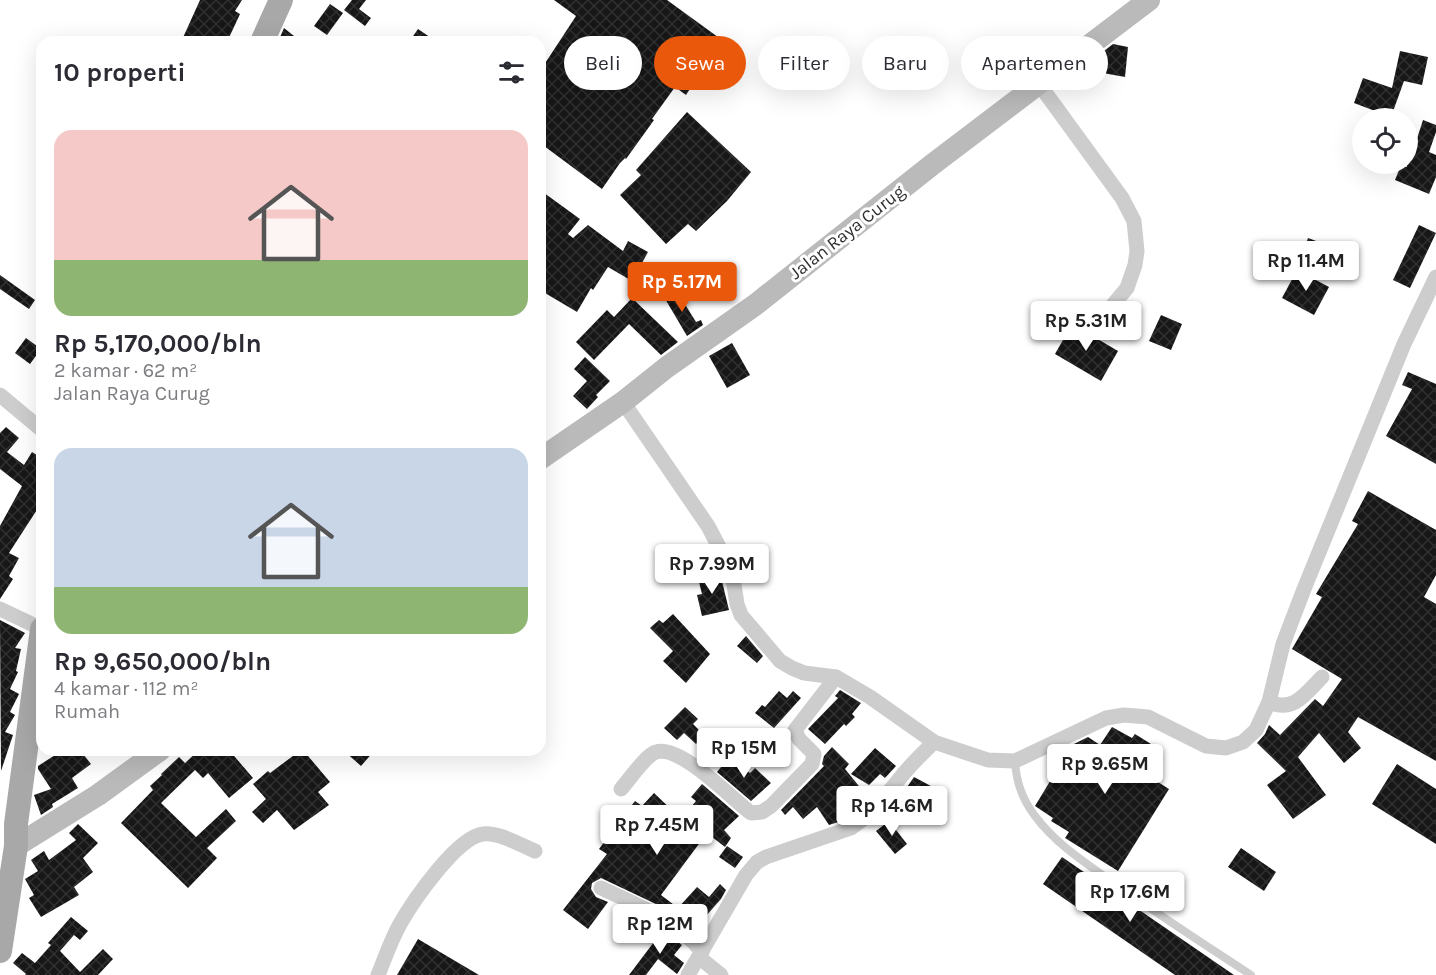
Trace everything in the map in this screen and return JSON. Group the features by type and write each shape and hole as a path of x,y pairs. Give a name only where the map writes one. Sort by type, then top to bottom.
{"main road":[{"path":"265,36 281,0"},
{"path":"0,951 8,837 36,666"}],"street":[{"name":"Jalan Raya Curug","path":"1101,36 1149,0"},
{"name":"Jalan Raya Curug","path":"546,455 623,402 667,367 755,305 1030,90"},
{"path":"1042,90 1125,203 1134,221 1137,251 1135,266 1127,288 1112,306"},
{"path":"623,402 708,526 732,572 737,604 747,625 780,661 804,673 836,676 934,742 988,760 1015,761 1106,718 1124,715 1148,717 1206,746 1226,748 1243,742 1256,730 1269,702 1283,644 1304,589 1404,344 1436,277"},
{"path":"0,395 36,425"},
{"path":"0,609 36,626"},
{"path":"621,789 650,756 656,752 667,751 701,772 751,813 762,812 771,806 812,764 814,754 799,739 795,730 836,676"},
{"path":"1269,702 1280,707 1288,705 1302,697 1322,677"},
{"path":"688,975 741,883 757,862 851,828 883,801 902,776 934,742"},
{"path":"8,837 98,795 152,756"},
{"path":"378,975 399,925 450,856 469,838 491,834 535,851"},
{"path":"601,888 655,914 694,942 701,955 721,975"}],"lane":[{"path":"1015,761 1016,781 1024,799 1033,814 1059,844 1132,896 1251,975"}],"building":[{"path":"200,0 242,0 235,11 240,14 230,36 184,36"},
{"path":"352,0 366,0 359,9 371,18 365,26 344,10"},
{"path":"554,0 667,0 716,36 654,36 654,90 673,90 652,119 654,120 602,189 546,147 546,62 576,16"},
{"path":"330,4 343,13 327,35 314,26"},
{"path":"284,28 294,36 281,36"},
{"path":"418,29 428,36 413,36"},
{"path":"1113,44 1128,47 1125,77 1108,74 1108,48"},
{"path":"1400,51 1428,57 1422,85 1404,81 1394,108 1367,108 1354,103 1363,78 1392,88"},
{"path":"679,90 689,90 686,95"},
{"path":"687,112 751,172 727,201 696,231 688,224 666,244 620,195 641,175 636,170"},
{"path":"1423,120 1436,125 1429,152 1436,155 1436,177 1429,194 1395,180 1397,174 1418,174 1418,136"},
{"path":"546,194 580,219 568,234 573,238 588,225 623,251 628,241 648,252 632,281 608,267 593,290 591,288 577,312 546,294"},
{"path":"1419,225 1436,233 1410,288 1393,280"},
{"path":"1308,238 1357,256 1351,271 1302,254"},
{"path":"1297,270 1329,287 1314,315 1282,298"},
{"path":"0,275 35,300 29,309 0,289"},
{"path":"676,290 696,322 701,320 703,325 687,336 664,297"},
{"path":"632,298 678,342 661,355 629,324 594,360 576,342 607,310 614,317"},
{"path":"1161,315 1182,324 1171,350 1149,341"},
{"path":"1072,324 1118,351 1101,381 1055,354"},
{"path":"26,338 36,345 36,356 30,364 15,353"},
{"path":"732,343 750,375 727,388 709,356"},
{"path":"585,357 610,381 596,395 598,397 587,409 573,396 587,381 574,369"},
{"path":"1408,372 1436,384 1436,464 1386,436 1412,389 1402,385"},
{"path":"6,427 19,438 7,452 24,465 32,452 36,454 36,511 9,553 19,558 9,576 13,579 0,599 0,526 22,486 0,469 0,433"},
{"path":"1368,491 1436,530 1436,575 1424,597 1436,604 1436,761 1358,717 1348,732 1361,748 1344,763 1319,733 1298,757 1326,795 1293,819 1267,785 1286,771 1257,743 1269,725 1280,735 1315,699 1323,706 1342,679 1292,649 1322,597 1316,594 1358,524 1352,521"},
{"path":"720,573 729,610 702,616 697,595 702,594 698,578"},
{"path":"673,614 710,654 686,683 663,661 673,651 650,628 659,620 663,623"},
{"path":"0,620 25,633 15,648 21,649 16,671 18,672 10,689 19,694 10,712 15,715 5,732 13,735 1,771"},
{"path":"746,636 763,656 757,663 737,646"},
{"path":"840,690 861,703 852,714 855,717 846,726 844,724 825,744 808,729 838,698 835,696"},
{"path":"779,691 787,698 793,691 801,698 774,728 755,713 762,705 765,707"},
{"path":"685,707 698,719 693,724 704,735 696,744 684,733 677,740 664,728"},
{"path":"1112,727 1132,738 1135,734 1151,744 1146,752 1159,758 1150,777 1169,789 1118,871 1065,838 1069,832 1051,821 1053,818 1035,806 1072,745 1088,737 1100,745"},
{"path":"832,747 849,764 845,769 864,793 857,801 862,807 844,820 829,825 817,807 803,819 793,807 785,815 781,810 824,766 822,764 824,756"},
{"path":"875,748 896,766 885,778 880,774 869,785 851,774"},
{"path":"54,756 85,756 91,764 72,778 78,788 52,804 53,807 41,815 34,795 51,789 38,766"},
{"path":"193,756 234,756 253,778 229,798 208,773 203,778 195,770 161,803 196,837 226,809 236,821 207,848 217,858 188,888 121,823 153,790 150,786 179,757 185,763"},
{"path":"293,756 308,756 330,782 318,792 329,805 294,830 277,810 263,823 252,812 266,799 253,784 268,771 270,773"},
{"path":"350,756 370,756 361,766"},
{"path":"729,757 750,773 755,768 771,783 751,801 717,772"},
{"path":"1397,764 1436,789 1436,844 1372,804"},
{"path":"914,777 944,793 931,814 916,805 911,813 896,803"},
{"path":"702,784 739,816 724,830 731,838 725,847 707,833 661,895 678,908 697,887 709,897 720,884 726,890 698,925 701,927 697,932 660,906 601,878 592,883 591,889 596,897 608,902 588,929 563,910 607,854 599,849 635,801 642,806 654,793 676,814 683,817 696,801 691,797"},
{"path":"889,821 907,844 895,854 876,831"},
{"path":"78,824 98,843 83,858 93,872 74,887 79,895 41,917 29,898 34,895 25,879 38,871 31,860 44,851 49,860 76,840 69,833"},
{"path":"727,846 743,857 735,868 719,857"},
{"path":"1241,848 1276,872 1264,891 1228,867"},
{"path":"1062,857 1234,975 1175,975 1043,884"},
{"path":"71,917 88,931 80,940 74,935 60,951 80,972 103,949 113,959 98,975 25,975 13,963 22,953 35,963 51,945 48,943"},
{"path":"663,930 682,945 674,955 684,963 677,974 658,959 646,975 629,975"},
{"path":"418,939 479,975 397,975"}]}
